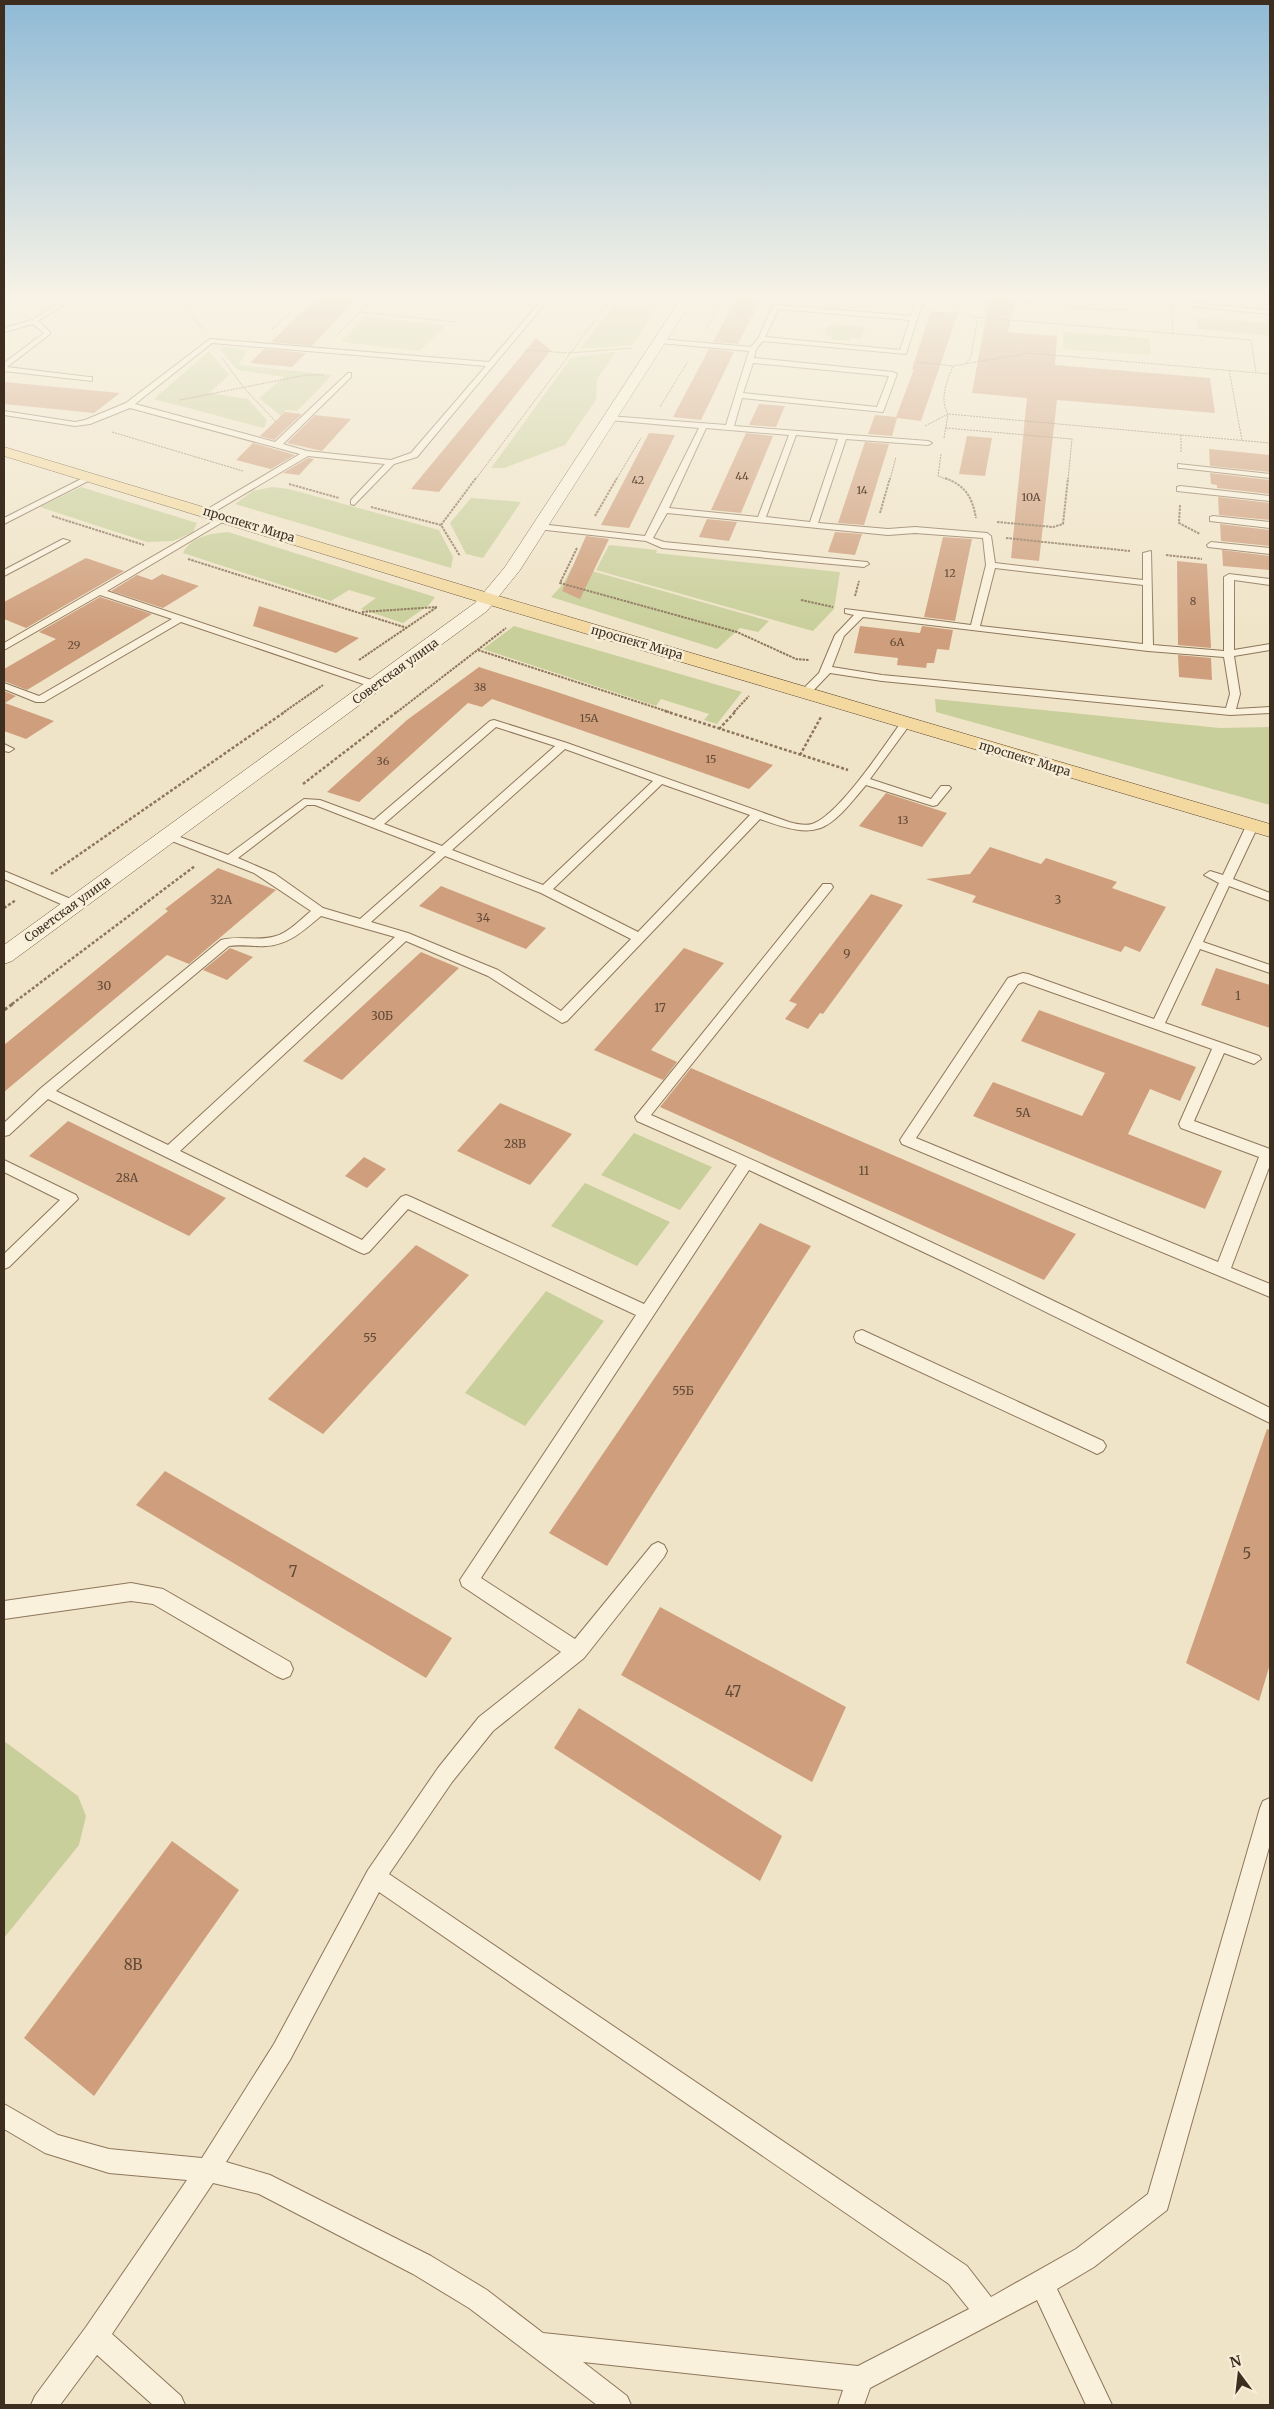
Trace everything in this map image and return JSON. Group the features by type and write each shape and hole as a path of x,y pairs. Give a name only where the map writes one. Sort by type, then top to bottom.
{"main road":[{"name":"Советская улица","path":"4,956 376,685 489,599 512,570 616,406"},
{"name":"проспект Мира","path":"4,451 227,517 489,599 1266,830"}],"lane":[{"path":"4,413 81,423 125,406"},
{"path":"133,406 307,453 392,462 414,455 456,406"},
{"path":"277,446 316,406"},
{"path":"729,428 736,406"},
{"path":"844,406 880,410 881,406"},
{"path":"608,418 703,427 928,443"},
{"path":"648,539 664,510 703,427"},
{"path":"761,519 793,434"},
{"path":"813,525 843,437"},
{"path":"208,512 307,453"},
{"path":"354,502 392,462"},
{"path":"1181,466 1270,476"},
{"path":"4,521 92,477"},
{"path":"1180,489 1270,499"},
{"path":"664,510 876,531 915,530 987,536 992,564 975,627"},
{"path":"4,647 227,517"},
{"path":"1213,519 1270,525"},
{"path":"540,527 648,539 662,545 864,564"},
{"path":"4,574 66,541"},
{"path":"1211,545 1270,552"},
{"path":"1148,552 1148,648"},
{"path":"992,564 1148,583"},
{"path":"1230,712 1235,694 1229,654 1229,578 1270,582"},
{"path":"101,592 376,685"},
{"path":"848,611 1148,648 1229,654 1270,647"},
{"path":"806,692 824,674 840,635 861,613"},
{"path":"4,686 40,700 180,618"},
{"path":"827,666 882,678 1230,712 1270,710"},
{"path":"377,824 494,723 564,745 758,814 802,828 813,828 822,825 865,778 906,723"},
{"path":"363,924 564,745"},
{"path":"865,778 933,803 945,788"},
{"path":"545,890 660,780"},
{"path":"230,859 304,802 316,802 545,890 638,937"},
{"path":"168,836 230,859 271,877 319,911 404,936 493,973 562,1018 758,814"},
{"path":"1158,1024 1226,880 1266,830"},
{"path":"4,875 74,905"},
{"path":"1210,875 1270,897"},
{"path":"828,887 642,1117 747,1162 1066,1313 1270,1416"},
{"path":"4,1131 46,1092 225,943 237,939 271,941 286,937 319,911"},
{"path":"170,1152 404,936"},
{"path":"1197,944 1270,969"},
{"path":"1254,1059 1023,977 1013,981 907,1140 1270,1291"},
{"path":"1220,1047 1186,1124 1267,1154 1222,1271"},
{"path":"46,1092 364,1248 406,1201 647,1313"},
{"path":"577,1651 469,1580 747,1162"},
{"path":"4,1166 70,1199 4,1263"},
{"path":"862,1337 1098,1446"},
{"path":"44,2405 95,2336 208,2170 282,2052 375,1878 445,1775 486,1724 577,1651 658,1551"},
{"path":"4,1610 132,1592 156,1595 283,1669"},
{"path":"538,2345 860,2380 1042,2284 1085,2258 1158,2201 1270,1808"},
{"path":"375,1878 958,2275 988,2313"},
{"path":"4,2116 53,2145 100,2158 208,2170 262,2184 422,2265 478,2299 618,2405"},
{"path":"1042,2284 1099,2405"},
{"path":"95,2336 172,2405"},
{"path":"851,2405 860,2380"}],"path":[{"path":"138,408 146,406"},
{"path":"262,406 288,434"},
{"path":"441,525 529,406"},
{"path":"943,406 948,414 943,444"},
{"path":"1235,406 1242,440"},
{"path":"876,531 901,438 948,414 1270,443"},
{"path":"81,423 266,478 441,525 460,556"},
{"path":"946,428 1072,439 1063,524 1053,527 976,520"},
{"path":"942,452 938,476 956,482 973,496 977,526 987,536 1206,559 1229,578"},
{"path":"30,508 407,628"},
{"path":"801,600 848,611 852,604 864,564"},
{"path":"560,583 738,632 796,659 827,666"},
{"path":"4,908 437,607 359,613"},
{"path":"478,650 865,778"},
{"path":"719,729 750,695"},
{"path":"800,755 822,715"},
{"path":"4,1002 10,1005"}],"green space":[{"path":"182,406 255,406 267,420 264,428"},
{"path":"269,406 301,406 297,411 286,410 281,416"},
{"path":"536,406 592,406 565,445 504,468 491,468"},
{"path":"81,487 197,523 193,532 173,541 147,542 40,507"},
{"path":"272,487 289,489 439,530 453,557 451,568 235,504 253,491"},
{"path":"471,498 521,502 483,558 466,554 450,523"},
{"path":"228,532 435,597 429,605 403,623 361,609 376,598 349,590 331,601 183,553 196,539"},
{"path":"609,545 657,550 656,553 840,572 834,609 813,631 596,570"},
{"path":"572,567 769,621 758,632 740,628 717,649 551,597 563,584"},
{"path":"514,626 742,692 717,724 704,720 709,714 661,699 656,706 483,649"},
{"path":"935,699 1220,728 1270,727 1270,805 936,712"},
{"path":"634,1133 712,1167 680,1210 601,1175"},
{"path":"585,1183 670,1222 637,1266 551,1226"},
{"path":"546,1291 604,1321 525,1426 465,1393"},
{"path":"4,1741 78,1796 86,1816 79,1845 4,1938"}],"building":[{"path":"28,406 103,406 94,413"},
{"path":"479,406 506,406 439,492 411,489"},
{"path":"679,406 708,406 701,420 673,417"},
{"path":"758,406 785,406 776,427 749,425"},
{"path":"900,406 926,406 921,421 897,418 892,436 868,434 875,415 896,417"},
{"path":"1026,406 1056,406 1039,561 1011,558"},
{"path":"1135,406 1214,406 1215,413"},
{"path":"285,412 302,414 274,440 260,436"},
{"path":"315,415 351,419 322,451 287,443"},
{"path":"649,433 675,435 629,528 601,525"},
{"path":"746,433 773,436 741,513 711,510"},
{"path":"967,436 992,438 985,476 959,474"},
{"path":"865,442 889,444 864,525 838,523"},
{"path":"253,443 295,455 271,469 236,460"},
{"path":"1209,449 1270,455 1270,472 1210,466"},
{"path":"308,458 314,459 299,475 283,473"},
{"path":"1210,473 1270,480 1270,494 1217,488 1217,485 1211,484"},
{"path":"1218,497 1270,503 1270,520 1219,515"},
{"path":"707,519 737,522 729,541 699,537"},
{"path":"1220,524 1270,530 1270,546 1221,541"},
{"path":"835,532 862,534 855,555 828,552"},
{"path":"586,536 609,539 580,599 562,591"},
{"path":"943,537 972,539 955,621 924,617"},
{"path":"1222,550 1270,556 1270,570 1223,566"},
{"path":"86,558 124,571 26,628 4,619 4,602"},
{"path":"1177,561 1207,564 1211,648 1178,645"},
{"path":"162,574 199,586 163,608 111,591 137,575 152,580"},
{"path":"100,597 152,614 27,690 4,681 4,669 56,639 39,632"},
{"path":"259,606 359,638 336,653 253,626"},
{"path":"860,626 920,633 922,626 953,630 949,650 937,649 934,663 927,663 926,668 897,665 898,658 854,653"},
{"path":"1178,655 1211,658 1212,680 1179,677"},
{"path":"479,667 773,765 749,789 492,699 482,707 468,703 359,802 327,792 407,720"},
{"path":"4,691 16,696 5,703 54,721 26,739 4,731"},
{"path":"886,793 947,813 922,847 859,826"},
{"path":"990,847 1041,864 1046,858 1117,882 1112,888 1166,907 1140,952 1125,946 1121,952 972,902 976,896 926,879 970,874"},
{"path":"218,868 276,890 189,964 167,955 4,1092 4,1045 168,911 165,909"},
{"path":"441,886 546,928 526,949 419,906"},
{"path":"871,894 903,905 823,1014 820,1013 808,1029 785,1019 797,1004 789,1001"},
{"path":"230,948 253,957 227,980 203,970"},
{"path":"684,948 724,963 651,1050 677,1062 663,1080 594,1050"},
{"path":"421,952 459,968 342,1080 303,1061"},
{"path":"1216,968 1270,985 1270,1028 1201,1005"},
{"path":"1039,1010 1196,1067 1180,1101 1150,1089 1128,1134 1222,1171 1205,1209 973,1116 993,1082 1082,1116 1105,1073 1021,1041"},
{"path":"691,1068 1076,1234 1044,1280 660,1107"},
{"path":"500,1103 572,1134 530,1185 457,1151"},
{"path":"68,1121 226,1198 189,1236 29,1156"},
{"path":"364,1157 386,1169 367,1188 345,1176"},
{"path":"760,1223 811,1246 607,1566 549,1533"},
{"path":"416,1245 469,1275 323,1434 268,1399"},
{"path":"1267,1429 1270,1430 1270,1664 1259,1701 1186,1663"},
{"path":"165,1471 452,1638 426,1678 136,1505"},
{"path":"660,1607 846,1707 812,1782 621,1675"},
{"path":"579,1708 782,1836 760,1881 554,1748"},
{"path":"172,1841 239,1890 94,2096 24,2038"}]}
